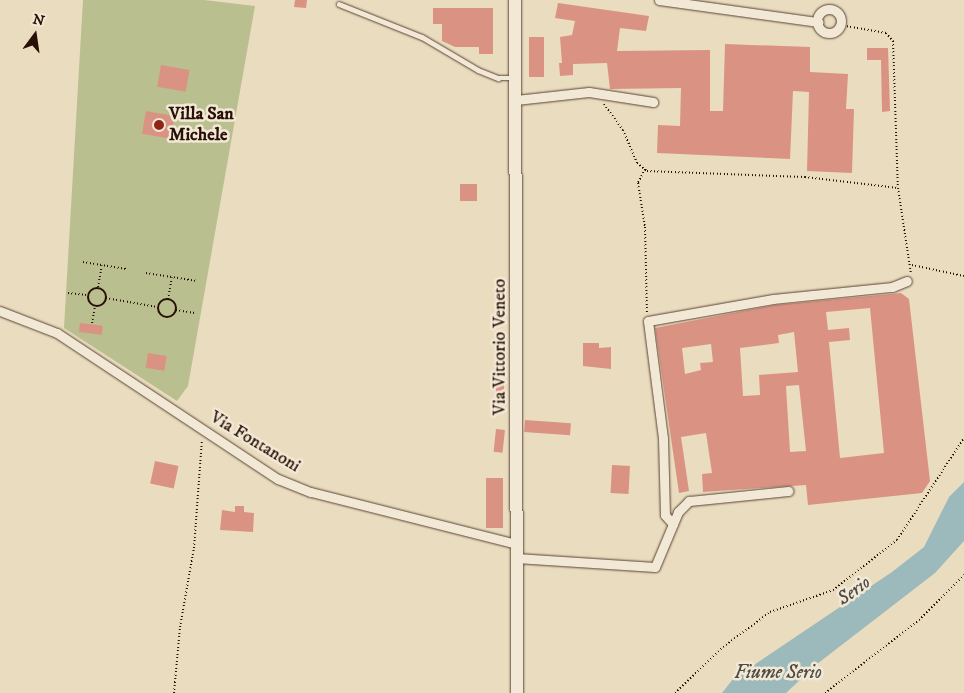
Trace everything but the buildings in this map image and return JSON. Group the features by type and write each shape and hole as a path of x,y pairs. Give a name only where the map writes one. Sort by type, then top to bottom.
{"main road":[{"name":"Via Vittorio Veneto","path":"515,0 517,693"}],"street":[{"path":"659,0 818,22"},
{"path":"832,9 839,14 840,25 828,32 821,29 818,22 822,12 832,9"},
{"path":"516,100 588,92 653,102"},
{"path":"673,524 665,516 663,438 648,321 773,300 892,287 907,281"},
{"name":"Via Fontanoni","path":"0,310 57,333 202,430 291,485 517,544"},
{"path":"516,558 655,567 682,506 698,498 788,491"}],"lane":[{"path":"339,4 422,36 478,70 498,78 516,78"}],"path":[{"path":"840,25 886,33 893,41 898,188 912,265 907,281"},
{"path":"588,92 614,116 637,163 645,170 805,176 898,188"},
{"path":"645,170 638,183 645,227 648,321"},
{"path":"88,259 85,262 126,269"},
{"path":"98,287 102,265"},
{"path":"912,265 964,276"},
{"path":"146,273 197,281"},
{"path":"168,299 172,277"},
{"path":"98,287 105,293 106,298 103,304 95,306 88,302 87,295 90,290 98,287"},
{"path":"68,293 87,295"},
{"path":"106,298 157,307 163,317 173,316 176,310 175,304 168,299"},
{"path":"157,307 160,302 168,299"},
{"path":"92,323 95,306"},
{"path":"176,310 195,313"},
{"path":"174,693 180,627 194,548 202,430"},
{"path":"675,693 722,647 770,612 833,590 897,540 964,438"},
{"path":"825,693 919,620 964,575"}],"green space":[{"path":"83,0 204,0 255,6 188,386 177,401 64,328"}],"water":[{"name":"Fiume Serio","path":"964,482 964,541 935,573 817,664 786,693 722,693 733,679 892,572 924,547 949,497"}],"place":[{"name":"Villa San Michele","path":"159,125"}],"water label":[{"name":"Serio","path":"854,591"}]}
